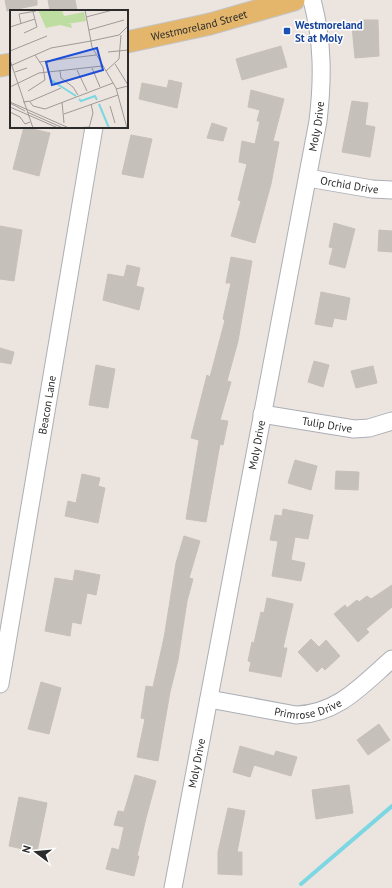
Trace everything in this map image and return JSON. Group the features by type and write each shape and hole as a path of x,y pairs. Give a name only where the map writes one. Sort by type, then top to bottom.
{"main road":[{"name":"Westmoreland Street","path":"128,42 210,24 294,0"},
{"path":"0,66 10,64"}],"street":[{"name":"Moly Drive","path":"173,888 308,178 322,88 322,53 318,24 312,0"},
{"name":"Beacon Lane","path":"0,684 94,128"},
{"name":"Orchid Drive","path":"308,178 372,190 392,190"},
{"name":"Tulip Drive","path":"262,414 354,429 369,428 392,421"},
{"name":"Primrose Drive","path":"209,699 296,714 310,714 323,711 344,700 392,660"}],"building":[{"path":"5,0 37,0 37,5 7,11"},
{"path":"48,0 75,0 77,10 50,10"},
{"path":"363,20 378,20 379,56 355,58 352,26 363,25"},
{"path":"281,46 287,67 242,80 236,59"},
{"path":"169,80 182,83 177,108 139,99 142,83 167,88"},
{"path":"251,90 284,99 273,141 279,142 271,184 255,243 231,236 241,201 238,200 247,164 239,162 242,141 255,144 260,121 257,121 260,110 248,107"},
{"path":"352,101 368,103 365,125 375,127 370,157 342,152"},
{"path":"212,123 227,128 223,141 207,138"},
{"path":"24,128 50,133 39,176 13,169"},
{"path":"131,135 152,139 143,178 122,174"},
{"path":"334,223 355,229 345,268 329,264 333,248 329,247"},
{"path":"0,226 22,230 14,281 0,279"},
{"path":"379,230 392,231 392,252 378,251"},
{"path":"231,257 252,261 238,341 227,381 231,382 220,420 228,421 223,445 220,444 206,522 186,519 199,440 191,438 207,375 210,377 225,320 223,319 231,283 226,283"},
{"path":"127,265 140,268 136,286 144,288 139,310 103,300 108,274 124,277"},
{"path":"321,292 350,298 346,320 334,318 332,327 315,324"},
{"path":"0,348 14,352 11,364 0,362"},
{"path":"314,361 329,365 323,387 308,382"},
{"path":"96,365 115,369 108,408 89,405"},
{"path":"373,366 377,383 356,388 351,371"},
{"path":"295,460 317,466 311,490 288,483"},
{"path":"336,471 359,472 358,490 335,489"},
{"path":"82,474 100,478 98,486 105,488 98,523 65,516 68,501 76,503"},
{"path":"283,509 313,515 308,539 295,537 291,560 305,563 301,581 272,576 278,541 270,540 275,515 282,516"},
{"path":"184,536 200,541 189,578 193,579 187,601 178,660 170,692 158,761 137,757 145,719 141,718 146,686 153,687 164,638 176,563"},
{"path":"75,570 100,575 96,595 87,593 81,624 72,622 70,636 45,631 55,578 73,581"},
{"path":"392,585 392,607 366,629 369,632 358,642 334,614 345,605 347,608 357,600 359,602 367,596 371,599"},
{"path":"267,598 293,604 283,648 287,648 281,677 249,671 251,662 248,661 252,642 254,643 261,612 264,613"},
{"path":"311,639 319,647 326,640 340,656 325,670 322,667 317,672 298,652"},
{"path":"41,682 61,688 49,734 28,729"},
{"path":"379,724 390,740 368,755 357,740"},
{"path":"240,746 274,756 276,751 297,757 291,776 254,765 250,777 233,772"},
{"path":"135,775 156,781 137,856 139,856 134,876 106,869 112,848 119,850 124,827 114,825 118,811 124,812"},
{"path":"349,785 353,813 316,819 312,790"},
{"path":"19,797 47,803 37,852 9,846"},
{"path":"228,808 245,811 237,852 242,852 242,875 218,874 218,852"}],"waterway":[{"path":"301,884 392,806"}],"place":[{"name":"Westmoreland St at Moly","path":"287,31"}]}
